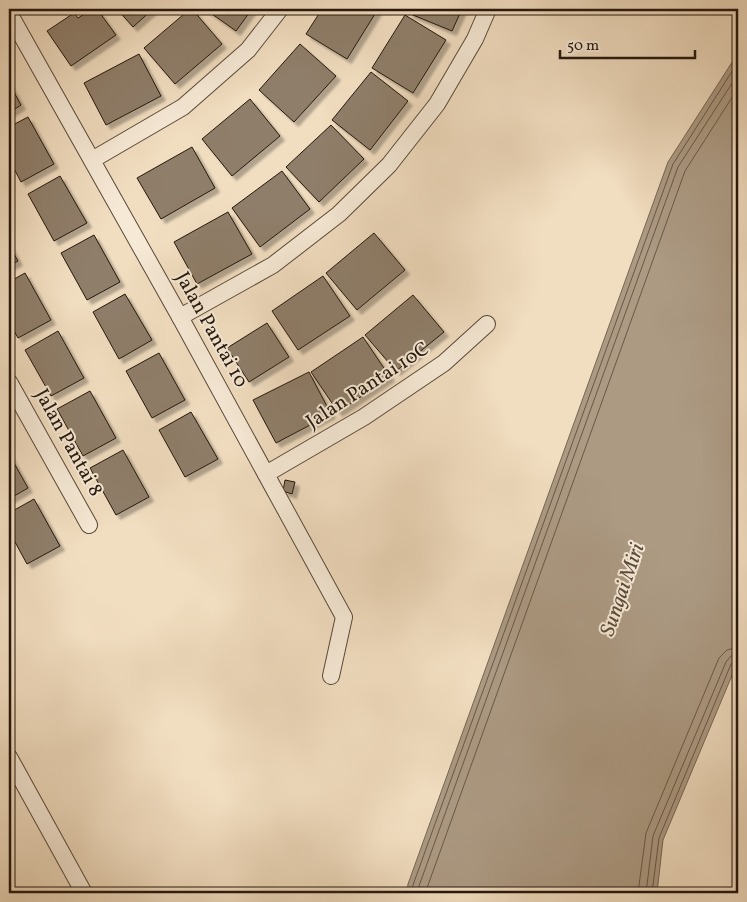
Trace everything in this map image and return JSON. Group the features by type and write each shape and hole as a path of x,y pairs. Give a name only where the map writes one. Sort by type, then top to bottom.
{"street":[{"path":"92,160 183,107 248,50 280,9"},
{"path":"180,317 273,265 339,214 390,165 437,104 475,39 488,9"},
{"name":"Jalan Pantai 10","path":"9,13 180,317 344,617 331,676"},
{"name":"Jalan Pantai 10C","path":"266,474 364,417 428,374 444,363 487,324"},
{"name":"Jalan Pantai 8","path":"9,382 89,525"},
{"path":"9,756 84,893"}],"water":[{"name":"Sungai Miri","path":"738,53 738,661 663,840 657,893 407,893 408,884 668,162"}],"building":[{"path":"92,9 97,9 116,35 71,66 47,31 74,13 78,18"},
{"path":"117,9 153,9 133,27"},
{"path":"190,9 222,44 175,84 144,48"},
{"path":"205,9 252,9 236,31"},
{"path":"322,9 378,9 347,59 306,34"},
{"path":"410,9 462,9 452,31 408,13"},
{"path":"405,15 446,40 413,93 372,68"},
{"path":"300,44 336,76 294,122 259,90"},
{"path":"139,54 161,96 106,125 84,83"},
{"path":"371,72 408,101 370,150 332,120"},
{"path":"9,83 21,105 9,113"},
{"path":"250,99 280,136 232,176 202,139"},
{"path":"28,117 54,164 21,182 9,159 9,127"},
{"path":"331,125 364,159 319,202 286,167"},
{"path":"192,147 215,188 161,219 137,178"},
{"path":"282,171 310,209 260,247 232,208"},
{"path":"60,176 87,223 54,241 28,194"},
{"path":"228,212 252,254 197,284 174,242"},
{"path":"374,233 405,270 357,310 326,273"},
{"path":"94,235 120,282 87,300 61,253"},
{"path":"9,245 18,261 9,266"},
{"path":"25,273 51,320 18,338 9,322 9,282"},
{"path":"323,276 350,316 298,350 272,311"},
{"path":"125,294 152,340 119,359 93,312"},
{"path":"413,295 444,332 396,371 365,335"},
{"path":"267,323 289,357 249,382 227,348"},
{"path":"58,331 84,378 51,396 25,350"},
{"path":"363,337 390,377 338,412 311,372"},
{"path":"159,353 185,400 152,418 126,371"},
{"path":"309,372 331,414 276,443 253,400"},
{"path":"90,391 116,438 83,456 57,409"},
{"path":"191,412 218,459 185,477 159,430"},
{"path":"123,450 149,497 116,515 90,468"},
{"path":"9,454 28,488 9,499"},
{"path":"285,480 295,482 292,494 283,491"},
{"path":"34,499 60,546 27,564 9,531 9,513"}]}
